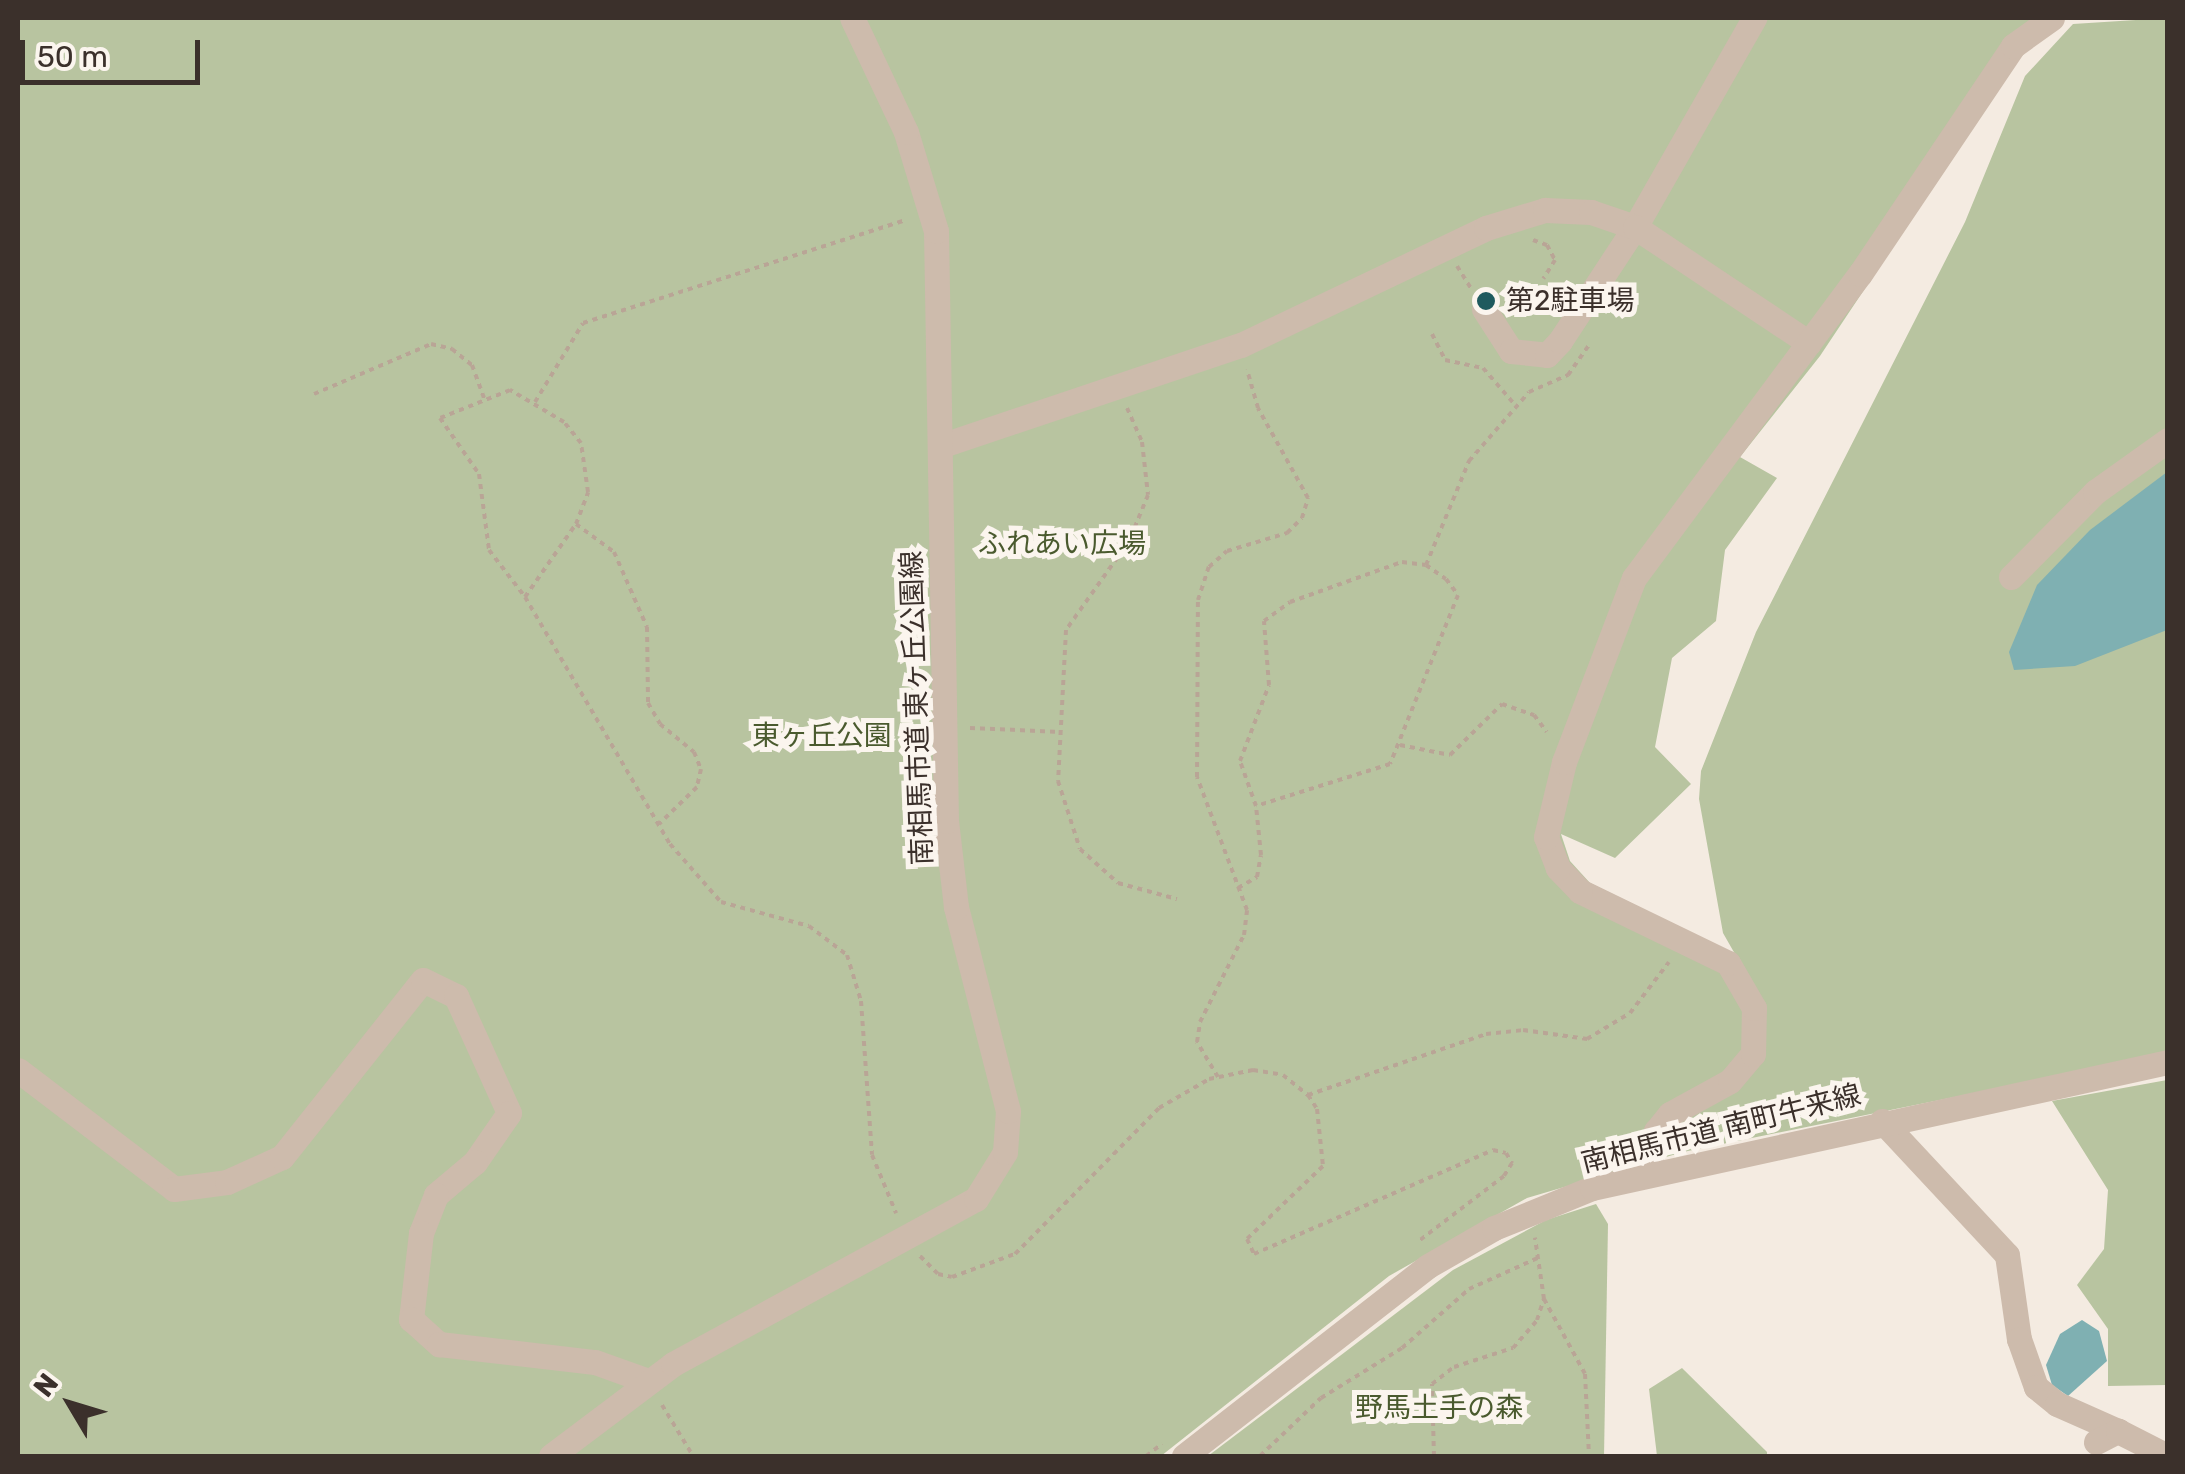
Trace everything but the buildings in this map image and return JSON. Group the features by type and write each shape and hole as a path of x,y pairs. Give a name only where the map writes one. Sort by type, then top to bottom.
{"street":[{"name":"南相馬市道 東ヶ丘公園線","path":"551,1456 648,1381 910,1237 983,1192 1000,1166 1008,1139 1008,1111 951,874 945,732 944,445 933,210 906,132 852,18"},
{"path":"1484,309 1510,350 1547,355 1635,227 1754,18"},
{"path":"1648,1174 1656,1131 1670,1114 1730,1082 1753,1054 1754,1008 1746,988 1728,963 1580,891 1558,868 1546,837 1564,762 1634,578 1809,343 2013,46 2052,18"},
{"path":"944,445 1242,345 1514,215 1568,210 1635,227 1809,343"},
{"path":"2012,576 2095,492 2168,440"},
{"path":"18,1070 174,1190 227,1182 282,1157 423,980 456,996 509,1112 475,1162 436,1195 421,1232 411,1319 439,1344 595,1362 648,1381"},
{"name":"南相馬市道 南町牛来線","path":"1177,1447 1394,1288 1526,1214 1648,1174 2168,1062"},
{"path":"1882,1121 2007,1255 2019,1339 2036,1387 2107,1437 2167,1456"}],"path":[{"path":"534,403 583,323 933,210"},
{"path":"1524,242 1546,245 1555,260 1543,279"},
{"path":"1444,269 1475,258"},
{"path":"1432,334 1445,360 1483,368 1516,406"},
{"path":"1426,565 1469,461 1529,392 1568,375 1595,336"},
{"path":"314,394 430,344 452,349 472,365 486,400"},
{"path":"1218,1077 1197,1042 1200,1022 1244,935 1247,910 1197,777 1198,600 1208,567 1227,551 1287,532 1302,518 1308,498 1258,408 1242,345"},
{"path":"1117,385 1142,442 1148,495 1129,541 1066,630 1058,781 1080,849 1118,883 1177,899"},
{"path":"525,597 576,524 588,492 581,443 534,403 510,390 440,418 479,474 489,550 525,597 659,824 721,902 809,926 848,956 861,1001 872,1155 926,1266 952,1277 1015,1254 1159,1108 1218,1077 1268,1072 1308,1096 1317,1109 1323,1166 1246,1239 1254,1254 1494,1150 1511,1159 1498,1183 1412,1246"},
{"path":"576,524 614,552 647,627 648,703 701,769 698,787 659,824"},
{"path":"1238,888 1257,877 1256,806 1240,761 1270,685 1264,621 1290,602 1402,562 1426,565 1458,595 1390,764 1256,806"},
{"path":"1400,744 1450,754 1502,704 1534,715 1548,734 1549,752 1564,762"},
{"path":"945,732 1060,732"},
{"path":"1308,1096 1486,1034 1523,1030 1587,1039 1630,1013 1685,939"},
{"path":"1434,1456 1432,1384 1454,1368 1524,1340 1544,1299 1540,1257 1526,1214"},
{"path":"1260,1456 1321,1398 1402,1348 1469,1290 1540,1257"},
{"path":"1544,1299 1561,1319 1586,1374 1588,1456"},
{"path":"648,1381 693,1456"},
{"path":"1146,1456 1177,1447"}],"green space":[{"name":"東ヶ丘公園","path":"18,18 2045,18 1820,356 1740,457 1777,478 1725,550 1716,621 1672,658 1655,747 1691,784 1615,858 1561,834 1570,861 1590,883 1735,954 1723,933 1699,799 1701,771 1756,632 1965,222 2025,76 2073,24 2167,18 2167,1054 1683,1152 1527,1198 1389,1276 1161,1456 18,1456"},
{"path":"2167,1080 2167,1385 2108,1386 2108,1329 2077,1285 2104,1249 2108,1190 2052,1101"},
{"name":"野馬土手の森","path":"1596,1204 1608,1224 1604,1456 1208,1456 1453,1270 1546,1220"},
{"path":"1682,1368 1767,1456 1657,1456 1649,1389"}],"water":[{"path":"2167,472 2167,630 2075,666 2014,670 2009,652 2037,585 2090,530"},
{"path":"2082,1320 2099,1331 2107,1361 2068,1396 2052,1385 2046,1365 2060,1334"}],"place":[{"name":"第2駐車場","path":"1486,301"}],"park label":[{"name":"ふれあい広場","path":"1062,544"}]}
